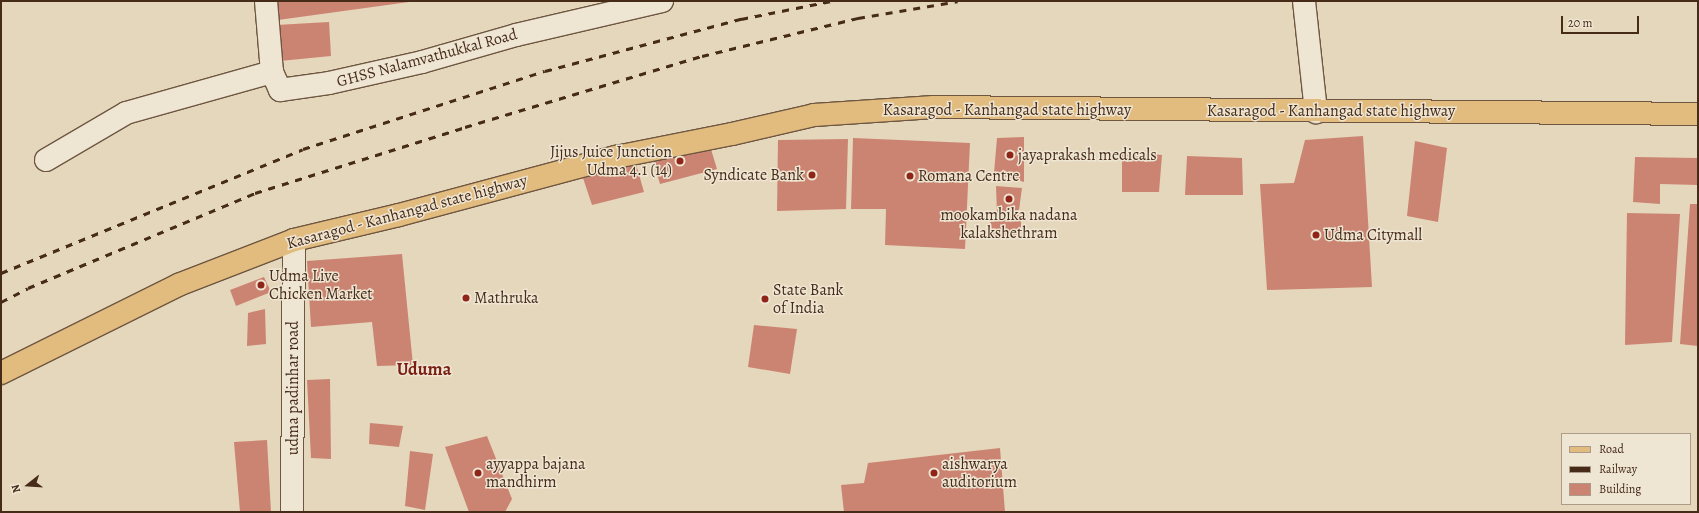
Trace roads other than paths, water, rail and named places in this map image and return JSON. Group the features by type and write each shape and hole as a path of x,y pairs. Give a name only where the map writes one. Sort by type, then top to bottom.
{"main road":[{"name":"GHSS Nalamvathukkal Road","path":"266,1 272,72 280,90 329,83 422,62 516,35 662,1"},
{"path":"1304,1 1316,112"},
{"path":"46,160 126,113 272,72"},
{"name":"Kasaragod - Kanhangad state highway","path":"1,373 178,285 294,240 400,215 616,157 732,134 814,115 934,107 1316,112 1698,114"},
{"name":"udma padinhar road","path":"292,512 294,240"}],"railway":[{"path":"1,273 303,149 545,71 741,19 831,1"},
{"path":"1,302 28,288 255,193 465,127 702,56 858,18 958,1"}],"place":[{"name":"jayaprakash medicals","path":"1010,155"},
{"name":"Jijus Juice Junction Udma 4.1 (14)","path":"680,161"},
{"name":"Syndicate Bank","path":"812,175"},
{"name":"Romana Centre","path":"910,176"},
{"name":"mookambika nadana kalakshethram","path":"1009,199"},
{"name":"Udma Citymall","path":"1316,235"},
{"name":"Udma Live Chicken Market","path":"261,285"},
{"name":"Mathruka","path":"466,298"},
{"name":"State Bank of India","path":"765,299"},
{"name":"ayyappa bajana mandhirm","path":"478,473"},
{"name":"aishwarya auditorium","path":"934,473"}],"district":[{"name":"Uduma","path":"424,369"}]}
